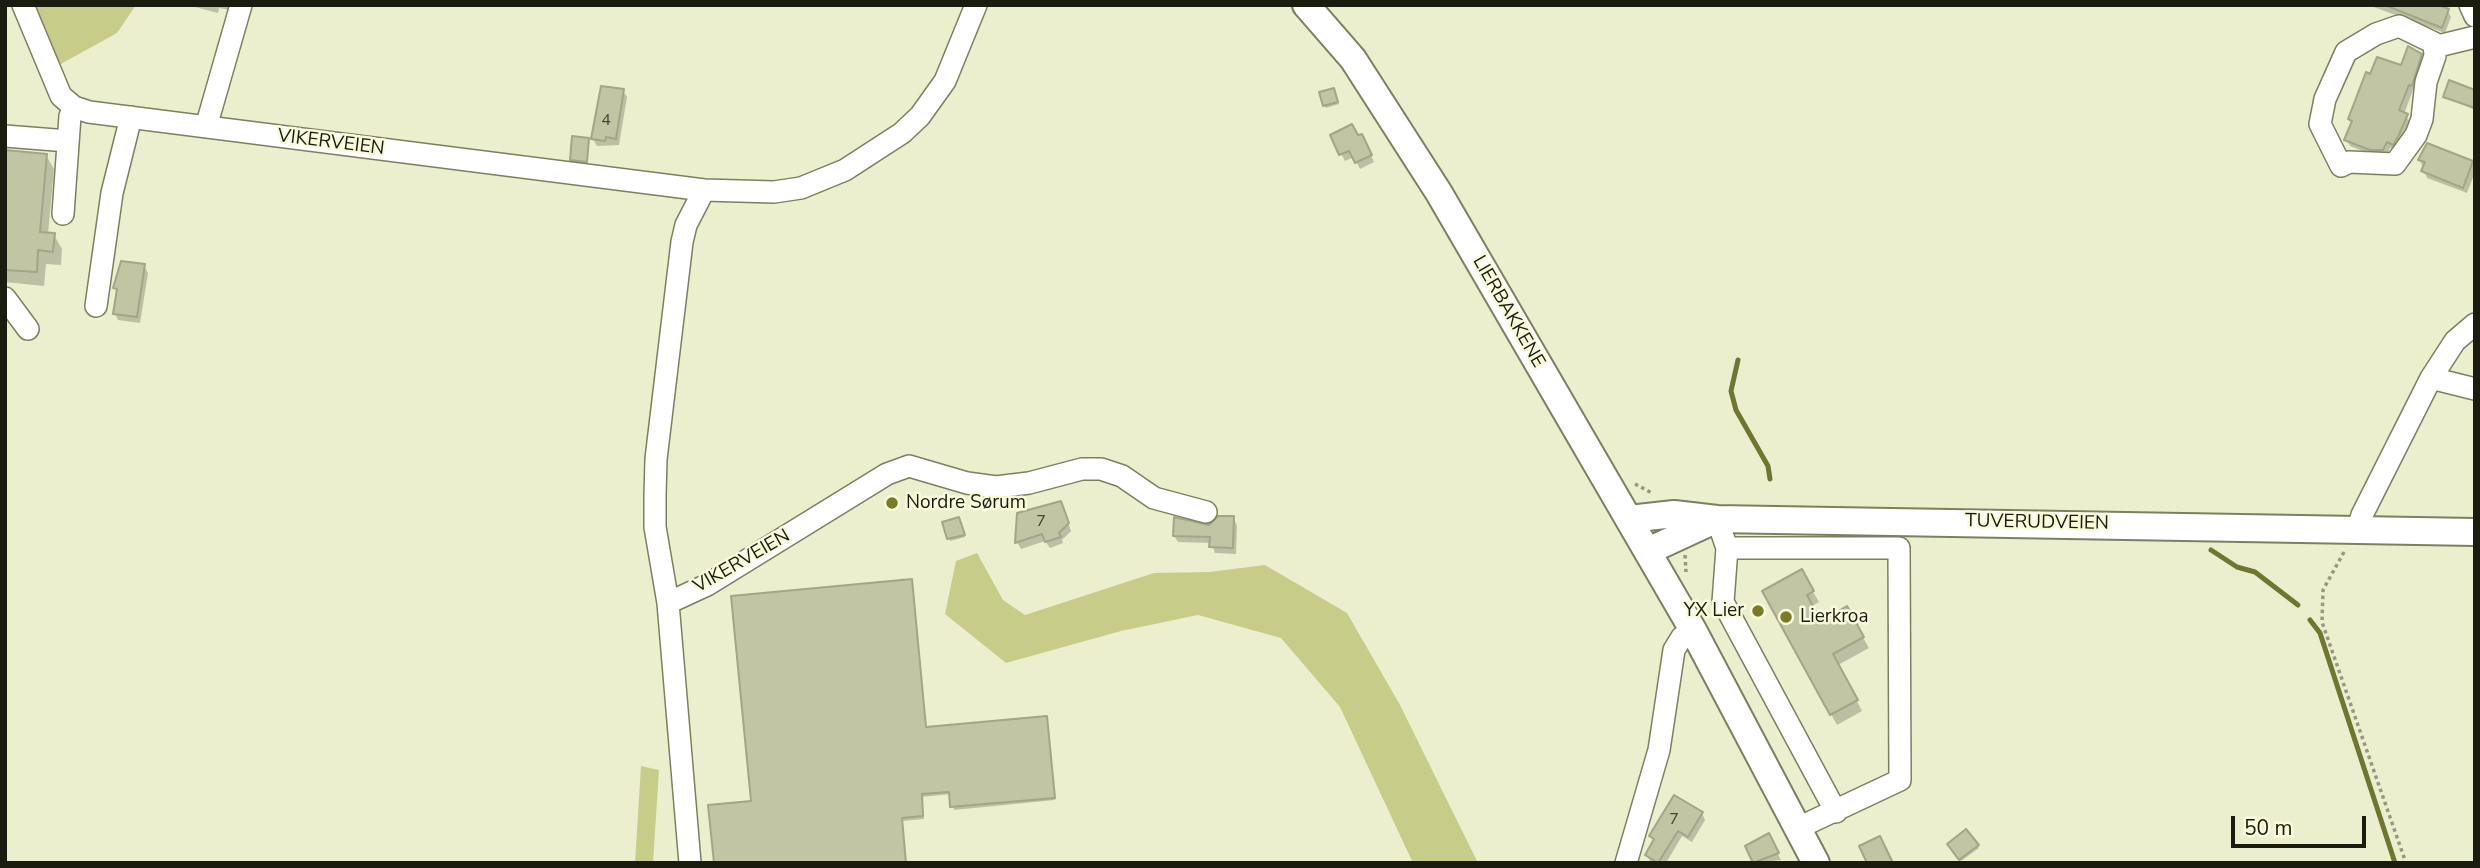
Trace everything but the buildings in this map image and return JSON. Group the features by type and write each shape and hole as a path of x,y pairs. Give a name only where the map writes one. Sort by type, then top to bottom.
{"main road":[{"name":"LIERBAKKENE","path":"1306,5 1353,59 1406,139 1693,630 1816,863"},
{"name":"TUVERUDVEIEN","path":"1629,519 1674,514 1717,519 2475,532"},
{"name":"TUVERUDVEIEN","path":"1648,551 1717,519"}],"street":[{"path":"23,5 61,96 74,107 70,116 64,214"},
{"path":"206,127 241,5"},
{"name":"VIKERVEIEN","path":"74,107 206,127 704,190 774,192 794,189 836,174 879,150 920,116 934,99 962,46 976,5"},
{"path":"2470,5 2475,16"},
{"path":"2399,26 2434,43 2434,47 2435,56 2423,97 2422,119 2416,135 2400,158 2395,164 2386,166 2349,162 2341,166 2320,124 2319,115 2346,52 2376,34 2399,26"},
{"path":"2434,47 2475,37"},
{"path":"96,306 112,193 131,117"},
{"path":"5,136 68,141"},
{"name":"VIKERVEIEN","path":"704,190 686,225 682,242 656,459 655,527 668,603 707,585 887,474 909,466 922,467 967,483 996,487 1010,487 1082,469 1101,469 1122,476 1154,498 1206,512"},
{"path":"5,298 28,329"},
{"path":"2358,529 2361,515 2431,378 2455,341 2475,324"},
{"path":"2431,378 2475,389"},
{"path":"1717,519 1727,548 1723,601 1836,812"},
{"path":"1727,548 1846,545 1899,548 1900,780 1798,828"},
{"path":"668,603 690,863"},
{"path":"1626,863 1659,750 1674,650 1682,636 1693,630"}],"path":[{"path":"2358,529 2323,590 2322,622 2406,863"}],"green space":[{"path":"33,5 136,5 117,33 59,65"},
{"path":"977,553 1003,600 1025,615 1154,573 1209,572 1265,565 1347,613 1400,705 1478,863 1413,863 1340,707 1281,638 1198,615 1121,631 1006,663 945,614 956,561"},
{"path":"641,766 659,770 653,863 635,863"}],"waterway":[{"path":"1738,360 1731,391 1736,410 1768,466 1770,479"},
{"path":"2211,550 2237,567 2255,572 2298,605"},
{"path":"2310,620 2320,633 2395,863"}],"place":[{"name":"Nordre Sørum","path":"892,503"},
{"name":"YX Lier","path":"1758,611"},
{"name":"Lierkroa","path":"1786,617"}]}
